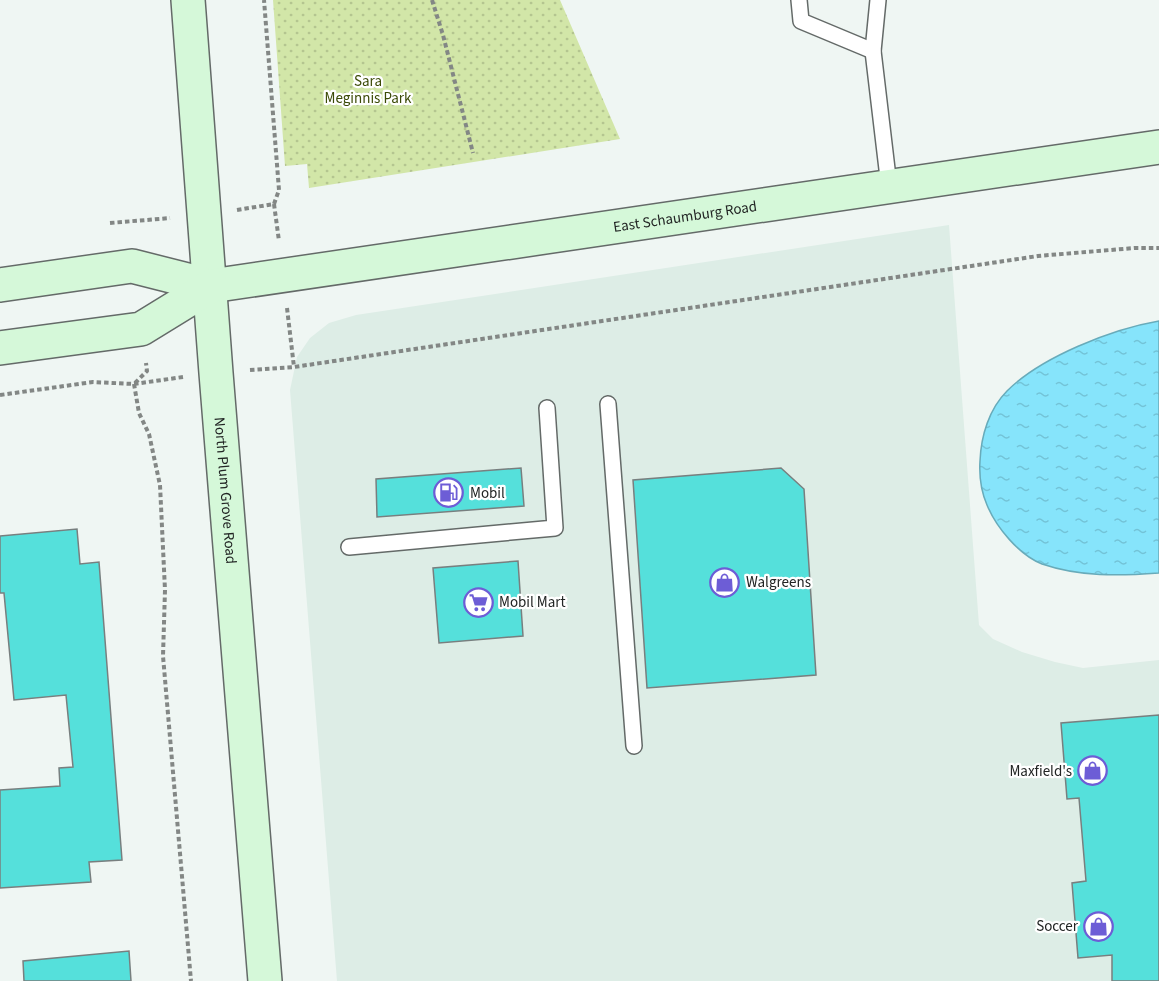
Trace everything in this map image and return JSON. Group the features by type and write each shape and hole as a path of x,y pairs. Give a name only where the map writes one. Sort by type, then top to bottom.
{"main road":[{"name":"North Plum Grove Road","path":"188,0 265,981"},
{"name":"East Schaumburg Road","path":"0,285 132,267 211,286 1159,147"},
{"name":"East Schaumburg Road","path":"0,348 141,329 211,286"}],"lane":[{"path":"799,0 801,21 873,51"},
{"path":"878,0 873,51 889,186"},
{"path":"608,404 634,746"},
{"path":"349,547 555,528 547,408"}],"path":[{"path":"264,0 279,190"},
{"path":"432,0 472,153"},
{"path":"294,367 1038,256 1159,248"},
{"path":"0,395 93,382 134,384 139,413 149,434 160,485 165,590 163,656 191,981"}],"shaded area":[{"path":"949,225 979,625 993,639 1022,652 1083,668 1159,660 1159,981 337,981 290,390 297,357 310,338 329,323 356,315"}],"green space":[{"name":"Sara Meginnis Park","path":"273,0 560,0 620,139 309,188 307,164 285,166"}],"water":[{"path":"1159,321 1159,573 1114,575 1085,573 1056,568 1033,560 1002,531 983,494 980,473 981,452 984,433 995,406 1021,379 1058,356 1099,338"}],"building":[{"name":"Mobil","path":"521,468 524,506 377,517 376,479"},
{"name":"Walgreens","path":"781,468 804,489 816,675 647,688 633,480"},
{"path":"77,529 80,564 99,562 122,860 89,862 91,882 0,888 0,790 60,786 59,768 73,767 66,695 14,700 4,593 0,593 0,536"},
{"name":"Mobil Mart","path":"518,561 523,636 439,643 433,568"},
{"path":"1159,715 1159,981 1112,981 1112,955 1078,958 1072,883 1086,881 1079,798 1067,799 1061,723"},
{"path":"129,951 131,981 24,981 23,961"}],"place":[{"name":"Mobil","path":"449,493"},
{"name":"Walgreens","path":"725,582"},
{"name":"Mobil Mart","path":"478,602"},
{"name":"Maxfield's","path":"1093,771"},
{"name":"Soccer","path":"1099,926"}]}
